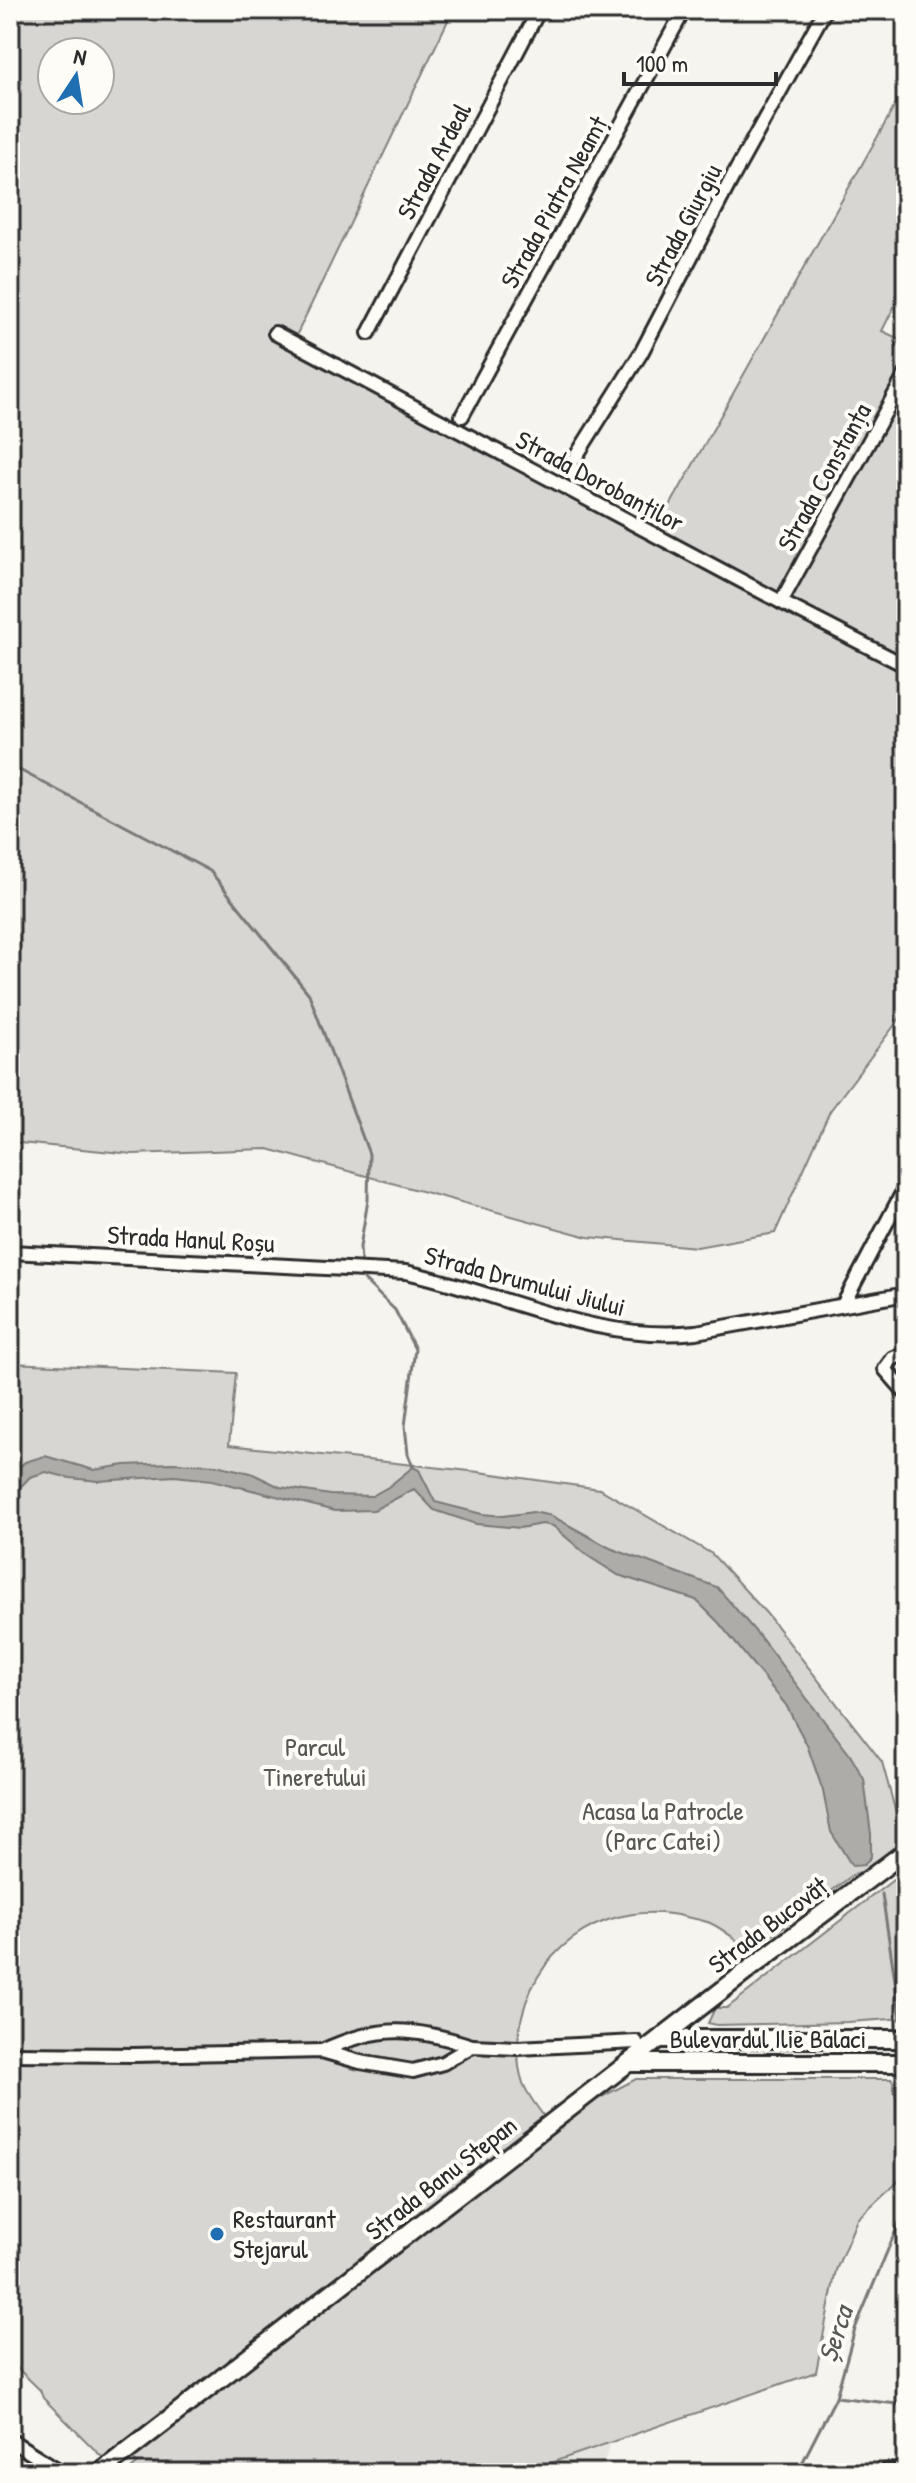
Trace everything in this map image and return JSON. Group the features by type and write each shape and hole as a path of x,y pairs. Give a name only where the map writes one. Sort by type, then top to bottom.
{"main road":[{"name":"Strada Bucovăț","path":"660,2039 906,1851"},
{"name":"Bulevardul Ilie Balaci","path":"660,2039 906,2039"},
{"name":"Strada Banu Stepan","path":"99,2473 660,2039"},
{"name":"Bulevardul Ilie Balaci","path":"629,2063 906,2063"}],"street":[{"name":"Strada Ardeal","path":"369,333 539,10"},
{"name":"Strada Piatra Neamț","path":"462,416 684,10"},
{"name":"Strada Giurgiu","path":"575,458 641,353 732,178 825,10"},
{"name":"Strada Dorobanților","path":"275,333 906,666"},
{"name":"Strada Constanța","path":"781,602 906,374"},
{"path":"843,1305 906,1186"},
{"name":"Strada Hanul Roșu","path":"10,1252 368,1271"},
{"name":"Strada Drumului Jiului","path":"368,1271 406,1272 431,1277 569,1320 602,1328 666,1335 906,1294"},
{"path":"906,1354 893,1358 885,1369 906,1393"},
{"path":"322,2051 360,2036 406,2030 434,2034 472,2046 518,2048 636,2042"},
{"path":"10,2054 322,2051 360,2062 413,2071 443,2063 472,2046"},
{"path":"10,2440 63,2473"},
{"path":"884,2473 906,2472"}],"shaded area":[{"path":"45,1456 94,1470 172,1463 216,1465 251,1473 280,1487 330,1495 372,1496 413,1467 419,1470 435,1502 482,1514 503,1516 533,1512 552,1516 610,1548 717,1587 760,1637 850,1755 864,1779 871,1857 864,1865 852,1866 831,1832 823,1791 807,1745 786,1705 719,1623 696,1600 618,1575 588,1556 553,1526 542,1524 520,1528 476,1524 434,1510 414,1489 374,1510 335,1511 212,1480 174,1476 98,1481 46,1472 30,1477 10,1498 10,1475 25,1462"},
{"path":"610,2442 601,2473 521,2473"}],"green space":[{"path":"10,10 453,10 296,336 653,536 906,86 906,283 882,331 906,342 906,1010 830,1111 775,1233 697,1247 588,1237 268,1149 133,1154 10,1142"},
{"name":"Parcul Tineretului","path":"10,1363 236,1373 229,1445 479,1472 600,1489 712,1554 766,1613 882,1762 902,1835 883,1861 853,1875 751,1951 710,1923 658,1913 632,1914 583,1932 562,1947 531,1989 520,2024 518,2058 525,2089 550,2124 636,2079 892,2079 904,2135 901,2178 857,2219 836,2270 816,2372 521,2473 385,2473 381,2466 369,2473 126,2473 137,2464 128,2452 110,2465 10,2361"},
{"path":"906,1870 906,2018 848,2022 708,2023 715,2008 727,2008"}],"waterway":[{"path":"10,765 210,871 309,994 369,1154 368,1200 360,1247 361,1262"},
{"path":"364,1280 395,1310 415,1349 405,1426 408,1454 413,1467"},
{"name":"Șerca","path":"882,1894 901,2020"},
{"name":"Șerca","path":"797,2473 836,2397 855,2329 906,2206"},
{"path":"836,2397 906,2405"}],"place":[{"name":"Restaurant Stejarul","path":"217,2234"}],"park label":[{"name":"Acasa la Patrocle (Parc Catei)","path":"663,1826"}]}
